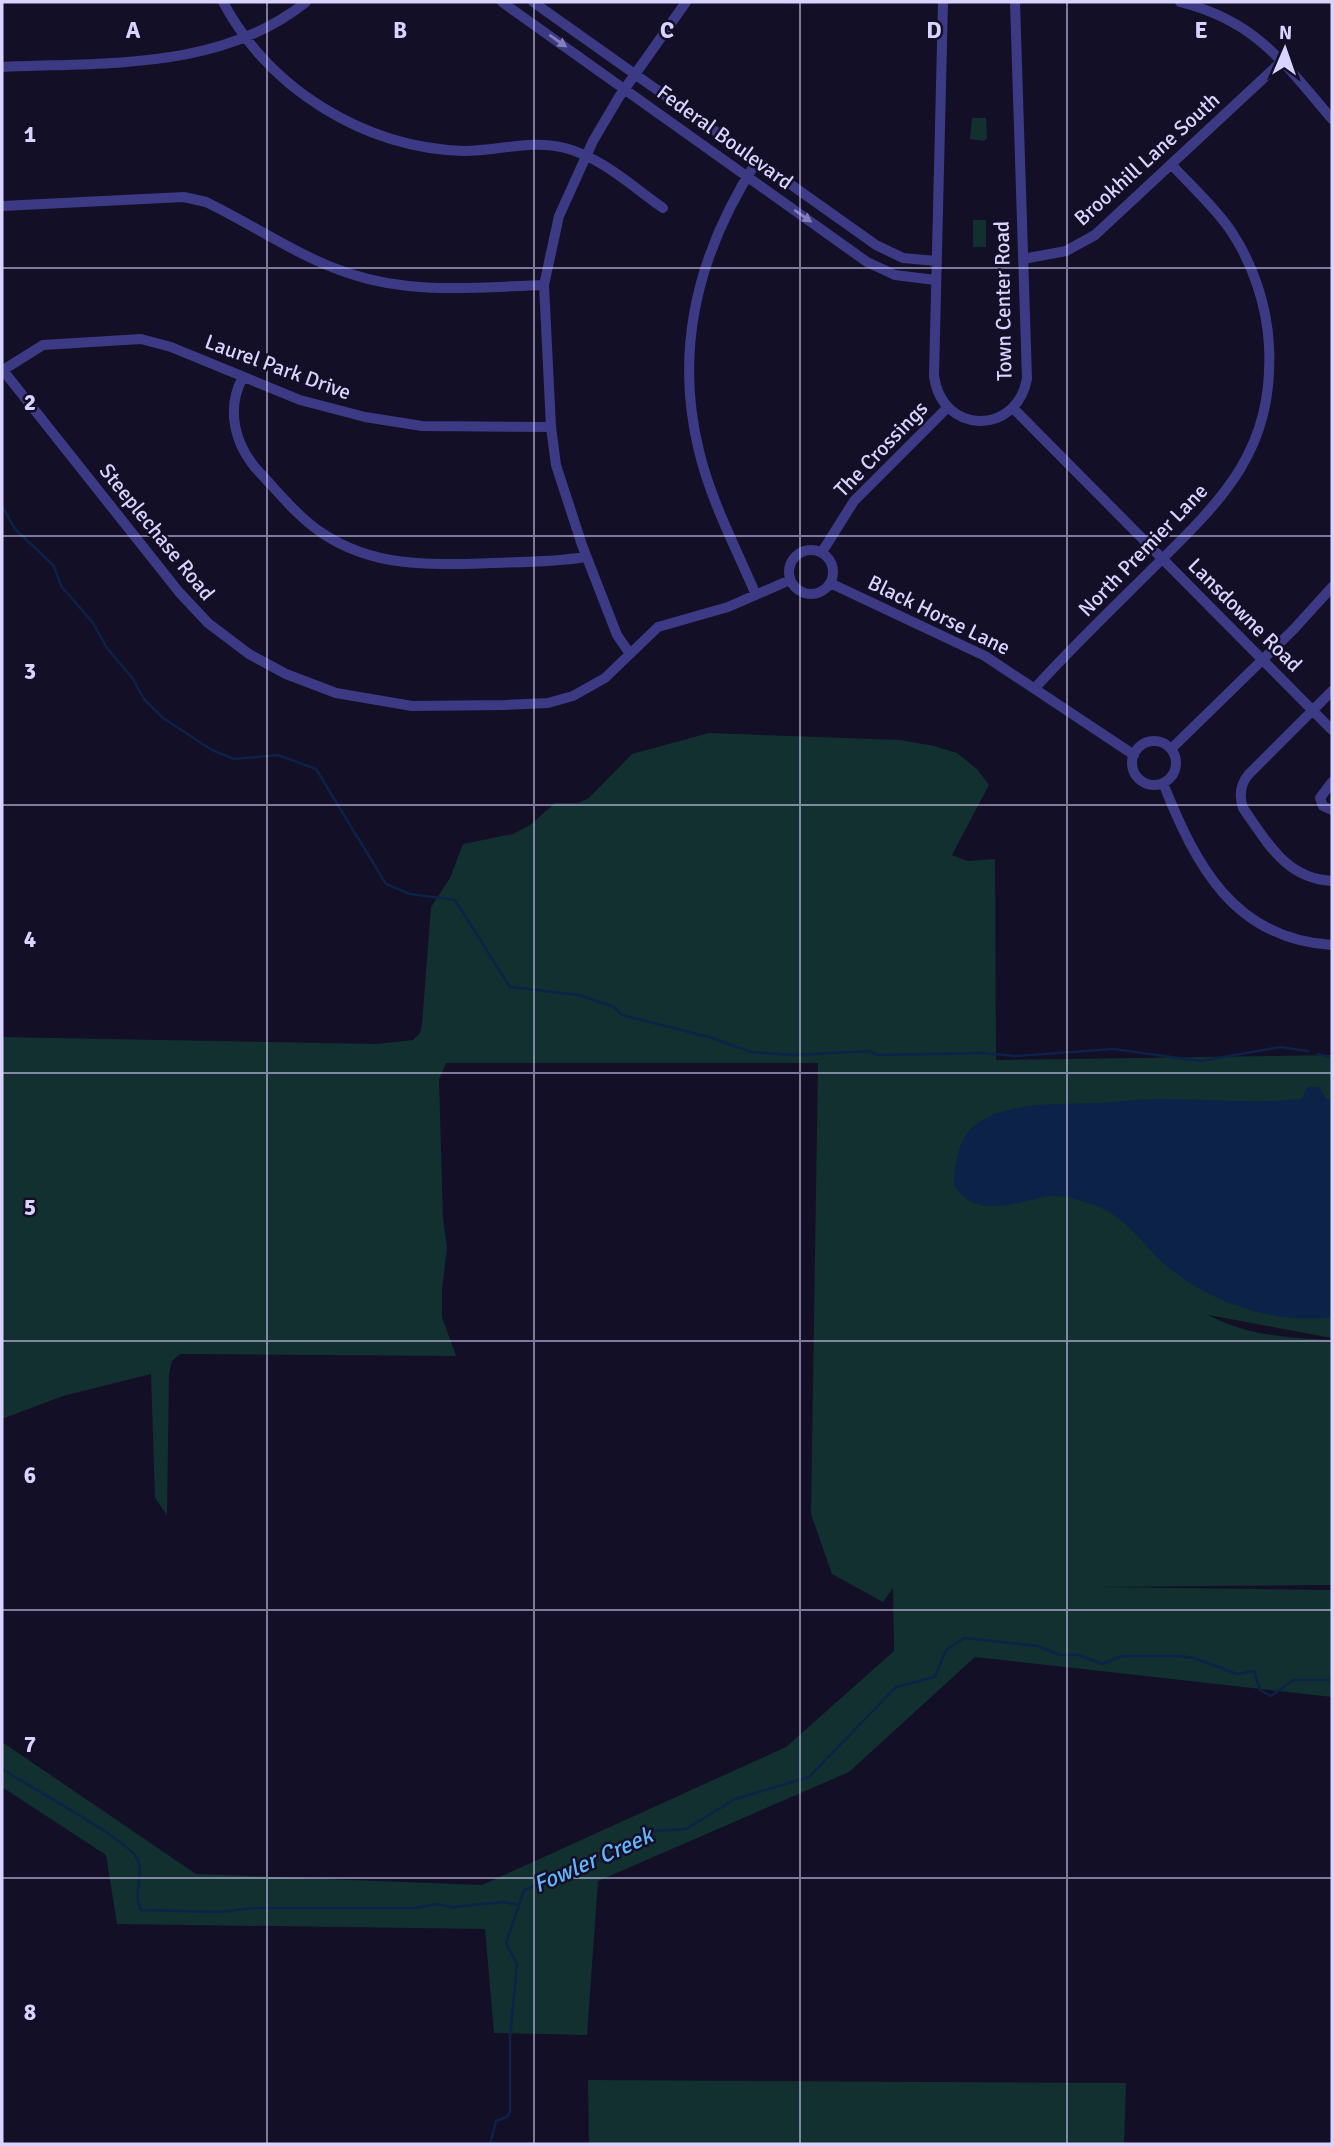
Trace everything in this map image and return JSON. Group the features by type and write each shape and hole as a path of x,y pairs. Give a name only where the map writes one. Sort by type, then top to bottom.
{"street":[{"path":"223,2 246,38 269,65 304,96 340,118 376,134 448,150 489,150 542,144 586,155 663,208"},
{"path":"2,66 181,57 246,38 306,2"},
{"name":"Federal Boulevard","path":"502,2 883,270 904,277 935,280"},
{"name":"Federal Boulevard","path":"533,2 884,250 903,258 936,261"},
{"path":"686,2 624,89 586,155 556,226 544,285 551,426 560,482 617,635 630,654 658,627 728,607 790,580"},
{"path":"943,2 933,376 938,397 947,408"},
{"name":"Town Center Road","path":"947,408 966,419 980,421 999,417 1013,408 1023,394 1027,379 1015,2"},
{"path":"1180,2 1233,20 1282,61 1332,118"},
{"name":"Brookhill Lane South","path":"1023,259 1052,255 1080,244 1120,213 1282,61"},
{"path":"756,595 716,503 699,452 691,409 688,360 693,313 703,269 720,225 757,160"},
{"name":"North Premier Lane","path":"1035,688 1212,509 1240,470 1264,411 1270,363 1266,319 1244,255 1231,230 1171,164"},
{"path":"2,206 184,197 206,202 330,266 369,279 412,287 544,285"},
{"name":"Laurel Park Drive","path":"2,370 43,345 141,339 300,400 365,417 422,426 551,426"},
{"name":"Steeplechase Road","path":"2,370 179,592 208,623 249,654 286,674 336,693 397,704 541,704 586,690 605,678 630,654"},
{"path":"243,377 236,391 234,413 236,431 244,452 300,516 334,540 382,559 420,565 555,561 586,557"},
{"name":"The Crossings","path":"822,552 854,500 947,408"},
{"name":"Lansdowne Road","path":"1013,408 1332,730"},
{"path":"806,550 822,552 831,564 830,583 819,592 806,593 798,590 790,580 789,568 795,556 806,550"},
{"name":"Black Horse Lane","path":"830,583 893,615 959,642 1035,688 1080,721 1134,755"},
{"path":"1171,749 1263,660 1332,587"},
{"path":"1332,691 1248,775 1242,785 1241,798 1243,808 1285,864 1302,875 1332,881"},
{"path":"1152,741 1171,749 1176,768 1172,777 1153,785 1140,780 1133,770 1134,755 1140,747 1152,741"},
{"path":"1332,782 1320,799 1323,806 1332,810"},
{"path":"1163,783 1195,853 1234,904 1264,929 1277,935 1332,945"}],"green space":[{"path":"972,118 986,118 987,138 984,141 970,139"},
{"path":"973,220 986,220 986,247 973,247"},
{"path":"709,733 900,740 957,753 977,769 989,785 952,855 968,861 995,859 996,1060 1332,1055 1332,1338 1208,1315 1253,1332 1332,1340 1332,1585 1103,1587 1332,1590 1332,1697 975,1657 849,1772 598,1881 587,2035 494,2033 485,1929 117,1924 106,1855 2,1787 2,1742 196,1874 482,1885 786,1747 894,1651 893,1588 883,1602 832,1574 811,1514 818,1063 446,1063 439,1080 443,1218 447,1248 442,1317 456,1356 180,1354 172,1361 169,1374 167,1515 155,1498 151,1374 63,1396 2,1419 2,1037 376,1044 413,1040 420,1033 422,1024 431,907 450,878 463,844 513,834 530,825 555,803 578,803 589,798 632,754"},
{"path":"588,2080 1126,2083 1124,2144 589,2144"}],"water":[{"path":"1308,1087 1319,1087 1326,1099 1332,1099 1332,1317 1310,1319 1264,1314 1221,1299 1181,1277 1118,1218 1088,1203 1052,1196 1014,1204 987,1206 964,1197 954,1185 956,1161 965,1137 974,1126 1002,1112 1051,1104 1150,1099 1301,1099"}],"waterway":[{"path":"2,506 15,529 53,565 62,587 93,623 107,648 133,679 144,699 163,718 212,750 234,759 278,755 316,769 386,884 410,894 455,900 510,987 579,995 614,1007 622,1015 709,1037 751,1052 794,1055 869,1051 878,1055 984,1053 1015,1056 1114,1049 1200,1061 1280,1047 1308,1051"},
{"path":"1318,1054 1332,1058"},
{"name":"Fowler Creek","path":"490,2144 496,2121 507,2117 510,2112 510,2038 517,1964 506,1943 524,1890 599,1860 653,1831 686,1829 735,1799 809,1777 896,1687 935,1677 946,1650 964,1638 1038,1646 1060,1655 1079,1655 1102,1664 1122,1656 1194,1658 1237,1674 1254,1671 1260,1690 1271,1696 1293,1680 1332,1680"},
{"path":"2,1769 130,1850 139,1864 138,1898 141,1910 220,1912 253,1908 414,1908 437,1904 453,1907 503,1902 519,1905"}]}
